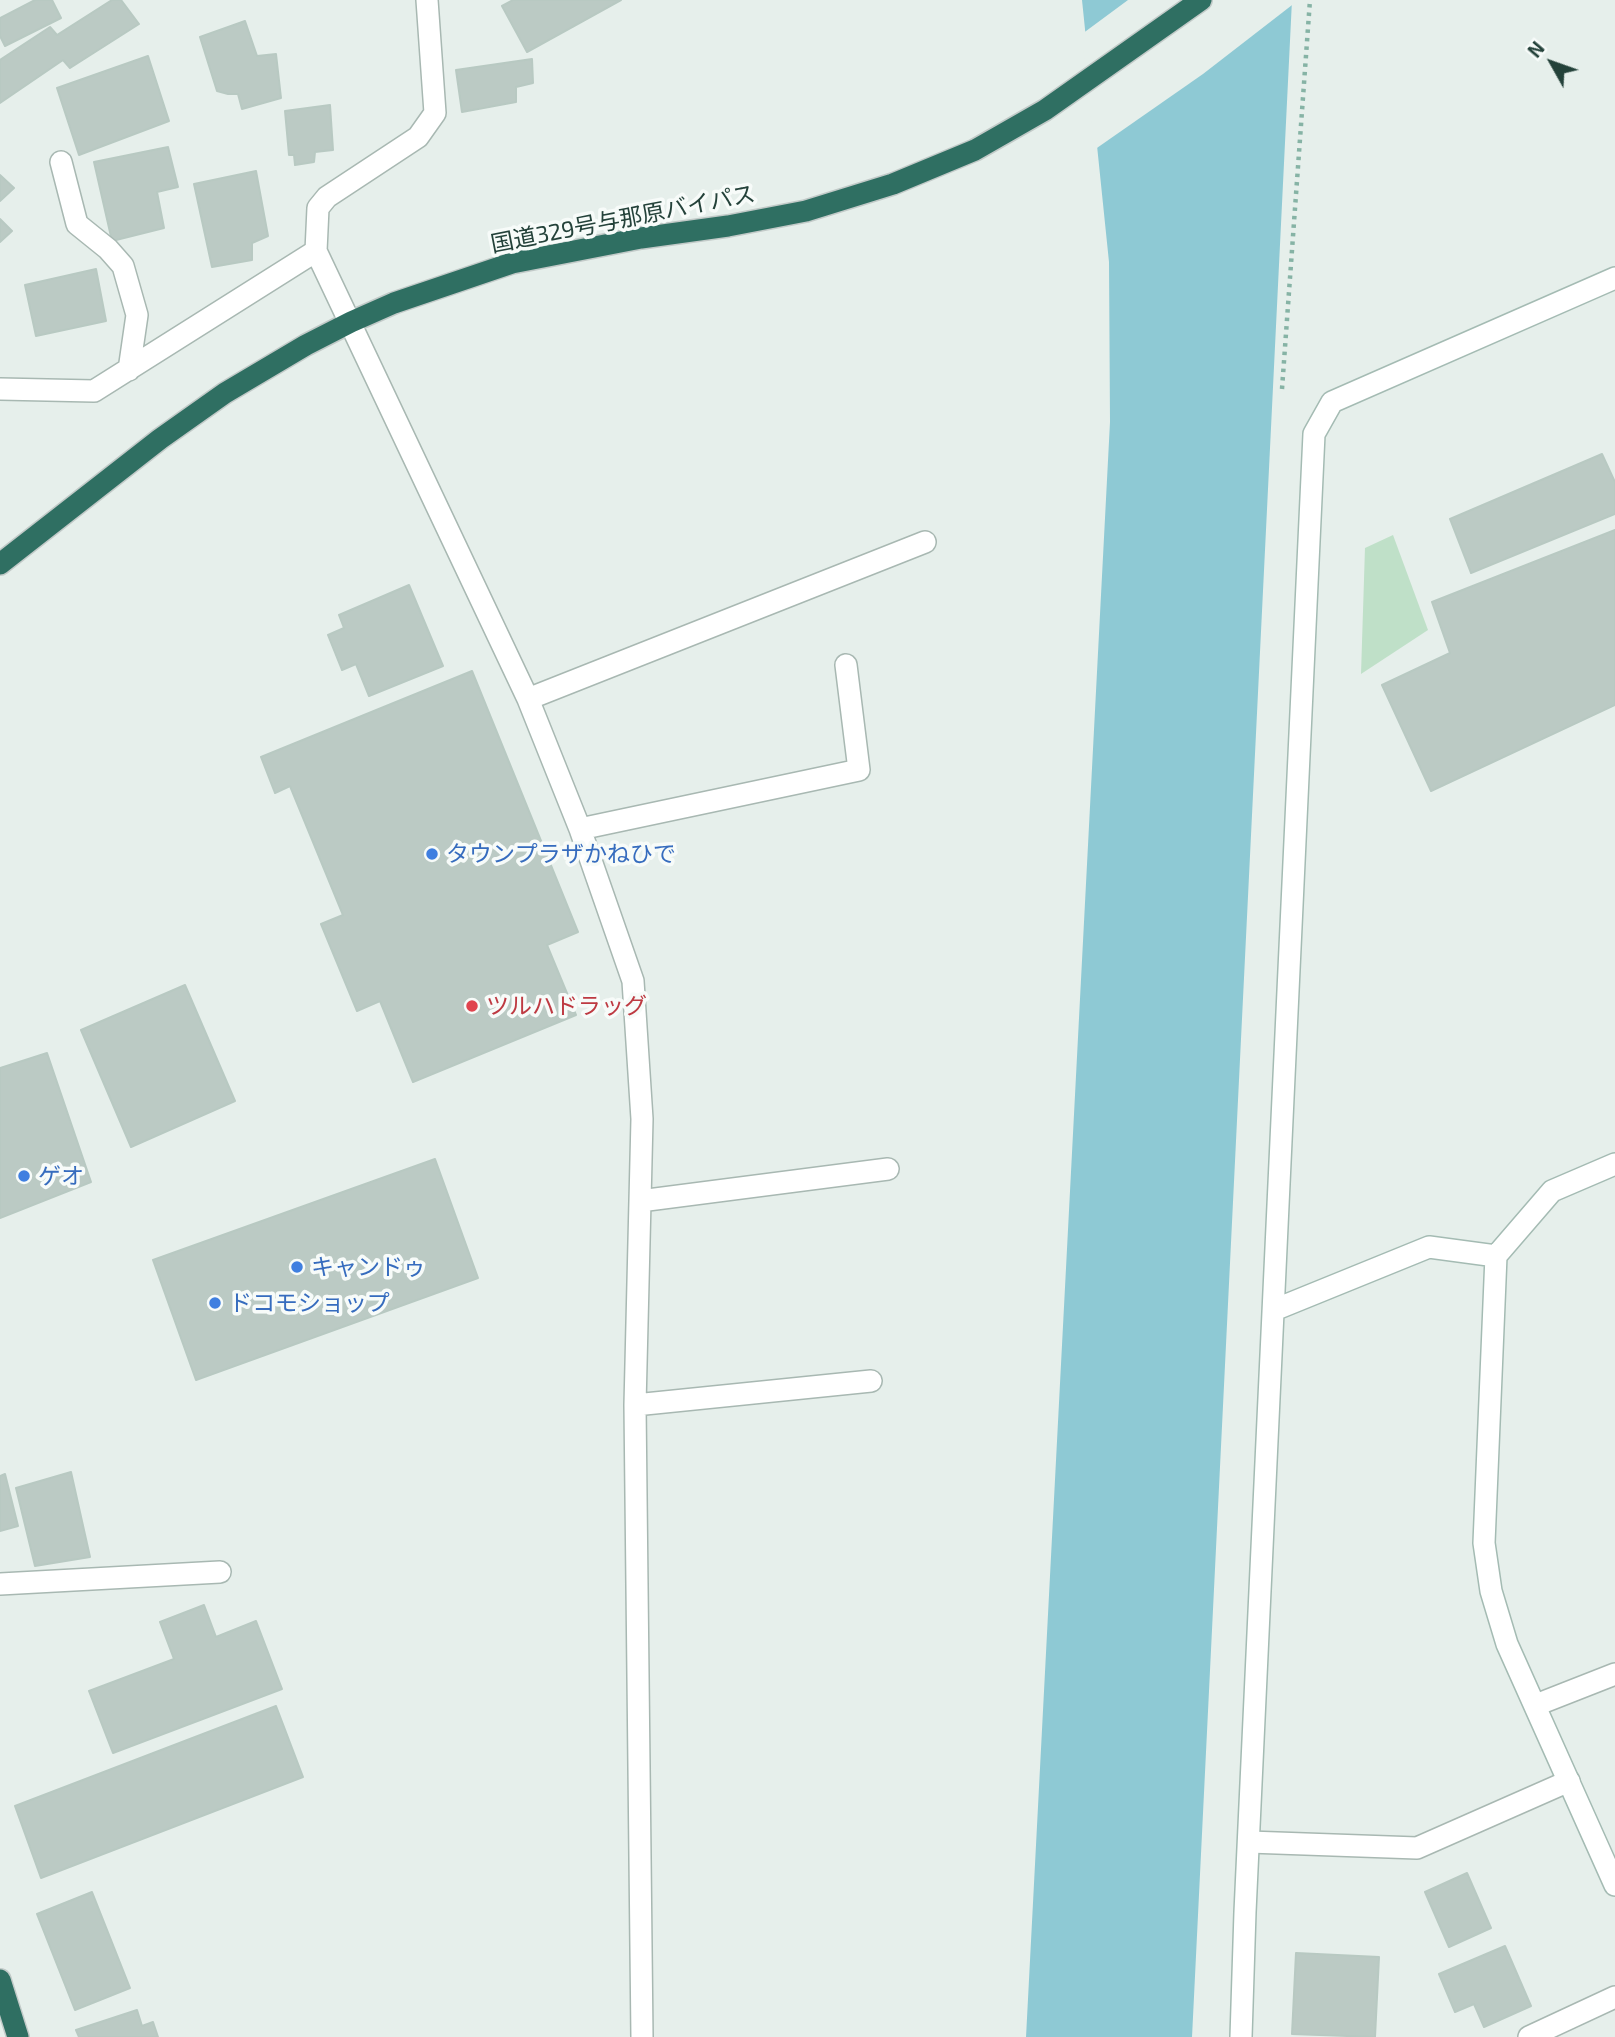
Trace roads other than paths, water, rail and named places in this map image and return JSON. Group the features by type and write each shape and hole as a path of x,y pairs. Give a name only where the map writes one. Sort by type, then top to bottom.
{"highway":[{"name":"国道329号与那原バイパス","path":"0,564 160,439 225,393 351,322 394,303 512,263 641,238 728,226 806,211 893,184 975,150 1045,110 1201,0"},
{"path":"0,1980 19,2037"}],"street":[{"path":"428,0 435,114 418,137 327,197 318,208 316,251 528,699 580,829 633,981 642,1119 635,1405 642,2037"},
{"path":"61,162 77,224 108,248 123,266 137,315 129,370"},
{"path":"0,389 94,391 316,251"},
{"path":"1241,2037 1314,434 1332,402 1615,278"},
{"path":"528,699 925,542"},
{"path":"580,829 859,770 846,665"},
{"path":"1615,1164 1552,1191 1496,1256 1484,1543 1491,1591 1507,1644 1615,1885"},
{"path":"640,1201 888,1169"},
{"path":"1274,1310 1429,1247 1496,1256"},
{"path":"635,1405 871,1381"},
{"path":"0,1584 220,1572"},
{"path":"1536,1705 1615,1674"},
{"path":"1249,1842 1417,1848 1569,1781"},
{"path":"1529,2037 1615,1997"}],"water":[{"path":"1082,0 1292,0 1192,2037 1026,2037 1110,422 1109,262"}],"place":[{"name":"タウンプラザかねひで","path":"432,854"},
{"name":"ツルハドラッグ","path":"472,1006"},
{"name":"ゲオ","path":"24,1176"},
{"name":"キャンドゥ","path":"297,1267"},
{"name":"ドコモショップ","path":"215,1303"}]}
